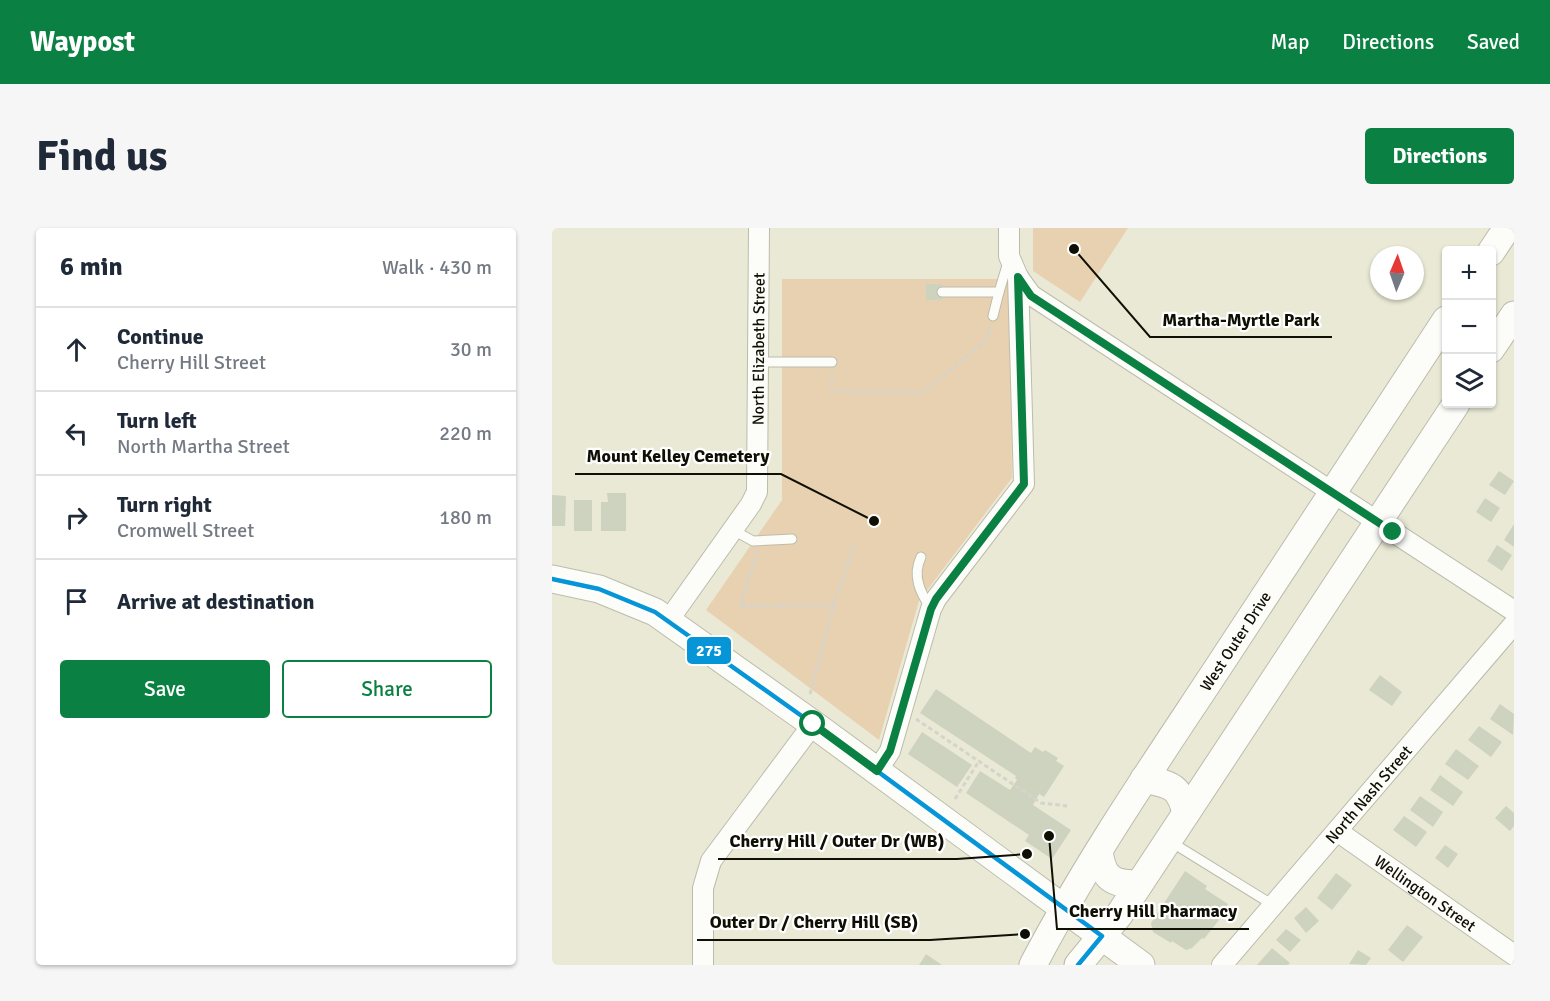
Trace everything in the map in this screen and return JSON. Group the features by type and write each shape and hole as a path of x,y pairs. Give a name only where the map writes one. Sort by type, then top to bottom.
{"main road":[{"path":"1495,246 1507,228"},
{"path":"1496,342 1514,315"},
{"name":"West Outer Drive","path":"1033,965 1063,907 1144,778 1442,326"},
{"path":"1078,965 1119,915 1453,408"},
{"path":"552,579 583,585 623,597 655,612 813,724 1141,965"},
{"path":"1144,778 1175,788 1182,798 1186,813"},
{"path":"1099,851 1100,863 1111,880 1120,884 1139,885"}],"street":[{"name":"North Elizabeth Street","path":"668,621 751,504 757,492 759,228"},
{"path":"1009,228 1009,256 1018,277 1031,296 1514,611"},
{"path":"877,771 890,751 931,609 1024,484 1018,277"},
{"name":"North Nash Street","path":"1222,965 1514,624"},
{"path":"703,965 703,888 711,861 813,724"},
{"name":"Wellington Street","path":"1337,831 1514,955"}],"lane":[{"path":"993,316 1009,256"},
{"path":"942,292 999,292"},
{"path":"758,362 832,362"},
{"path":"733,530 753,541 792,539"},
{"path":"921,557 915,570 923,596 931,609"},
{"path":"1169,840 1273,905"}],"path":[{"path":"832,362 832,391 922,393 987,340 993,316"},
{"path":"761,541 740,606 834,605"},
{"path":"810,694 834,605 855,542"},
{"path":"916,719 1041,803 1068,806"},
{"path":"955,800 979,761"}],"shaded area":[{"path":"1033,228 1128,228 1080,302 1033,271"},
{"path":"782,279 1010,279 1012,478 919,601 879,740 706,610 782,500"}],"building":[{"path":"926,284 942,284 942,300 926,300"},
{"path":"1499,471 1514,481 1505,495 1489,485"},
{"path":"607,493 626,493 626,531 601,531 601,502 608,502"},
{"path":"552,495 566,496 565,526 552,526"},
{"path":"1485,498 1500,508 1491,522 1476,512"},
{"path":"574,500 592,500 592,531 574,531"},
{"path":"1514,524 1514,547 1504,540"},
{"path":"1497,545 1512,555 1502,571 1487,561"},
{"path":"1380,675 1402,692 1392,706 1369,690"},
{"path":"936,689 1031,753 1035,747 1043,752 1045,750 1058,758 1056,761 1064,766 1044,797 1039,794 1033,805 1071,830 1052,859 1025,841 1029,835 966,793 980,771 1010,790 1017,780 1016,776 920,713"},
{"path":"1500,704 1514,714 1513,735 1490,719"},
{"path":"1479,726 1502,742 1491,757 1468,740"},
{"path":"922,732 972,765 957,787 908,754"},
{"path":"1456,749 1479,766 1468,780 1445,764"},
{"path":"1440,775 1463,792 1453,806 1430,790"},
{"path":"1420,796 1443,812 1433,827 1410,810"},
{"path":"1506,806 1514,813 1514,826 1510,831 1495,818"},
{"path":"1404,816 1427,832 1416,847 1393,830"},
{"path":"1445,845 1458,854 1448,868 1435,858"},
{"path":"1185,871 1207,886 1205,889 1228,904 1204,939 1202,938 1192,948 1186,950 1153,932 1151,923"},
{"path":"1336,873 1352,885 1332,910 1317,898"},
{"path":"1306,907 1319,921 1306,933 1294,918"},
{"path":"1407,925 1423,937 1403,962 1388,950"},
{"path":"1286,929 1301,940 1290,952 1276,940"},
{"path":"1272,948 1290,963 1288,965 1257,965"},
{"path":"1358,950 1371,958 1366,965 1349,964"},
{"path":"926,954 942,965 919,965"}],"transit line":[{"name":"275","path":"552,579 599,589 655,612 813,724 1102,936 1078,965"}],"place":[{"name":"Martha-Myrtle Park","path":"1074,249"},
{"name":"Mount Kelley Cemetery","path":"874,521"},
{"name":"Cherry Hill Pharmacy","path":"1049,836"},
{"name":"Cherry Hill / Outer Dr (WB)","path":"1027,854"},
{"name":"Outer Dr / Cherry Hill (SB)","path":"1025,934"}],"route":[{"path":"813,724 877,771 890,751 931,609 936,599 1024,484 1018,277 1031,296 1393,532"}]}
